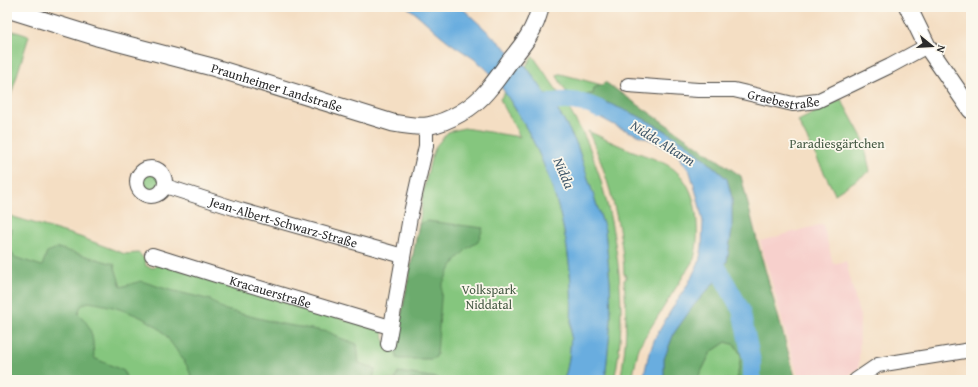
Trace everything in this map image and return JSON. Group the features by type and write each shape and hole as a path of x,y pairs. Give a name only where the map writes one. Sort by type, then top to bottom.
{"main road":[{"name":"Praunheimer Landstraße","path":"7,10 97,37 212,67 394,123 426,126 453,117 472,105 487,91 520,48 533,28 540,7"},
{"path":"908,7 927,46 971,110"}],"street":[{"name":"Graebestraße","path":"628,85 698,90 734,90 793,104 817,101 890,66 927,46"},
{"path":"388,344 413,202 426,146 426,126"},
{"name":"Jean-Albert-Schwarz-Straße","path":"165,186 240,210 403,256"},
{"name":"Kracauerstraße","path":"152,255 390,327"},
{"path":"856,380 878,365 971,350"}],"shaded area":[{"path":"823,224 833,264 846,261 860,314 859,368 848,377 836,380 799,380 760,241"}],"green space":[{"path":"7,29 29,36 7,108"},
{"path":"533,56 563,99 549,100 526,66"},
{"path":"558,74 602,85 594,88 593,94 578,95 573,103 558,78"},
{"path":"605,82 741,176 758,244 796,380 737,380 741,355 735,345 726,342 711,352 697,380 664,380 664,359 674,333 694,304 714,283 727,261 732,230 732,198 727,179 690,146 636,115 578,95 593,94 594,88"},
{"name":"Volkspark Niddatal","path":"505,92 540,155 557,203 566,242 572,303 570,352 564,380 7,380 7,215 80,237 125,254 138,253 145,260 146,266 154,268 158,263 383,331 385,346 395,348 420,219 424,188 431,159 436,146 448,132 464,128 520,137 500,99"},
{"name":"Paradiesgärtchen","path":"841,99 863,139 870,171 835,194 798,121"},
{"path":"555,107 569,109 588,144 598,170 613,229 618,260 621,322 619,352 614,380 605,380 611,321 610,281 605,230 577,145 564,120"},
{"path":"588,131 673,168 688,186 695,207 697,236 694,259 641,343 632,380 620,380 624,356 626,318 624,280 626,279 626,275 624,274 621,238 613,201 602,164"},
{"path":"147,173 155,173 160,178 158,189 155,191 147,191 142,186 142,178"},
{"path":"427,221 483,228 478,242 468,248 456,260 442,285 436,357 432,359 400,359 397,358 395,348 419,224"},
{"path":"7,228 12,230 8,244 14,257 42,266 47,252 58,248 114,264 121,287 141,281 211,300 222,309 282,324 329,332 357,344 359,363 375,369 373,380 192,380 188,368 182,358 162,331 155,325 127,312 88,302 81,306 78,313 87,323 91,333 94,358 124,371 127,380 7,380"},
{"path":"726,342 735,345 741,355 737,380 697,380 711,352"},
{"path":"398,372 438,378 438,380 395,380"}],"water":[{"name":"Nidda","path":"407,7 461,7 526,66 564,120 577,145 605,230 610,281 611,321 605,380 564,380 569,359 571,337 570,267 560,212 542,160 530,134 506,94 490,73 481,64 444,38"},
{"path":"579,96 603,101 659,127 690,146 727,179 732,198 732,230 727,261 714,283 694,305 674,333 664,359 664,380 643,380 648,357 655,338 689,282 699,262 702,247 703,222 690,172 677,154 653,141 618,127 592,113 576,101"}],"waterway":[{"name":"Nidda Altarm","path":"536,109 547,104 560,101 583,103 599,109"},
{"name":"Nidda Altarm","path":"712,251 712,258 741,310 752,362 752,380"}]}
